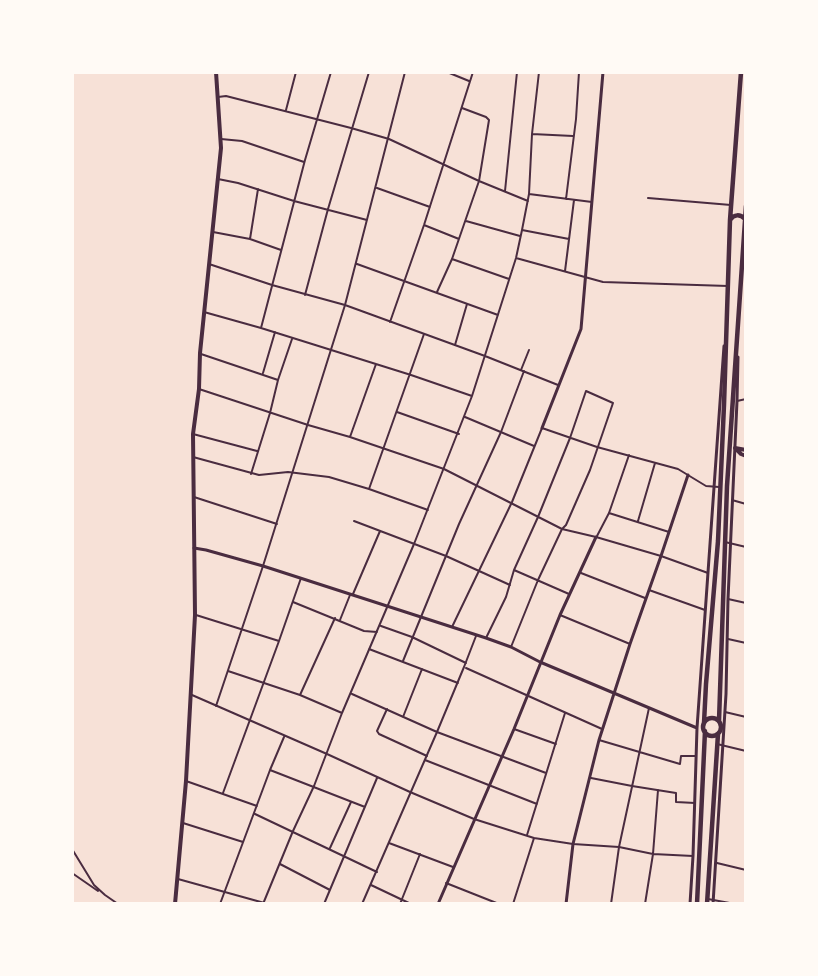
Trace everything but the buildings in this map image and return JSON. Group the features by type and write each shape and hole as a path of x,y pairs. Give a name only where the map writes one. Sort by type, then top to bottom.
{"highway":[{"path":"697,904 706,684 718,541 716,487 724,405 730,220 741,72"},
{"path":"709,901 720,744 718,734 721,728 719,721 728,543 727,486 735,402 746,206"},
{"path":"730,220 735,215 746,219"},
{"path":"729,248 744,253"},
{"path":"704,723 711,718 719,721"},
{"path":"705,731 709,735 718,734"}],"main road":[{"path":"175,904 186,781 195,615 193,434 221,139 216,72"},
{"path":"735,448 746,450"},
{"path":"735,448 746,456"}],"street":[{"path":"286,111 296,72"},
{"path":"261,328 304,162 331,72"},
{"path":"305,295 351,128 369,72"},
{"path":"216,706 277,524 345,305 405,72"},
{"path":"447,72 470,81"},
{"path":"390,321 444,165 473,72"},
{"path":"504,192 517,72"},
{"path":"178,879 265,904 293,831 314,786 342,713 459,434 472,396 516,258 528,201 539,72"},
{"path":"566,199 576,119 579,72"},
{"path":"452,627 512,502 580,334 601,72"},
{"path":"218,97 226,96 388,139 528,201"},
{"path":"437,292 452,259 479,181 489,120 462,108"},
{"path":"532,134 573,136"},
{"path":"221,139 242,141 304,162"},
{"path":"218,178 367,220"},
{"path":"376,188 430,207"},
{"path":"250,240 258,189"},
{"path":"529,194 592,202"},
{"path":"648,198 731,205"},
{"path":"565,271 574,200"},
{"path":"466,221 520,237"},
{"path":"424,225 459,239"},
{"path":"522,230 569,239"},
{"path":"213,232 281,250"},
{"path":"516,258 603,282 728,286"},
{"path":"452,259 509,279"},
{"path":"209,264 305,295 345,305 558,385"},
{"path":"357,264 498,315"},
{"path":"455,345 467,304"},
{"path":"204,312 275,332 472,396"},
{"path":"262,374 275,332"},
{"path":"369,489 424,334"},
{"path":"251,474 292,339"},
{"path":"403,661 420,616 501,432 529,350"},
{"path":"200,354 278,380"},
{"path":"350,437 376,364"},
{"path":"199,389 444,469 562,529 661,556 708,573"},
{"path":"486,638 506,597 514,570 570,438 586,391 613,403 586,479 538,580 511,647"},
{"path":"746,399 735,402 735,448 728,543 725,712 720,744 746,751"},
{"path":"397,412 459,434"},
{"path":"465,417 534,446"},
{"path":"542,428 597,447 678,469 706,486 716,487 697,728 690,904"},
{"path":"193,434 258,452"},
{"path":"438,904 514,729 578,573 609,513 629,455"},
{"path":"192,457 251,474 293,473 329,477 428,510"},
{"path":"637,522 655,463"},
{"path":"566,904 573,844 599,740 688,476"},
{"path":"193,497 277,524"},
{"path":"732,500 746,504"},
{"path":"609,513 669,532"},
{"path":"354,521 446,556 510,585"},
{"path":"340,620 380,531"},
{"path":"728,543 746,547"},
{"path":"194,548 263,566 486,638 697,728"},
{"path":"514,570 569,594"},
{"path":"578,573 645,598"},
{"path":"223,793 301,578"},
{"path":"649,590 705,610"},
{"path":"728,599 746,603"},
{"path":"292,602 364,631 377,633"},
{"path":"195,615 279,642"},
{"path":"560,615 630,644"},
{"path":"300,695 335,618"},
{"path":"380,626 412,637 466,663"},
{"path":"362,904 458,683 476,635"},
{"path":"727,638 746,643"},
{"path":"369,649 458,683"},
{"path":"464,667 603,729"},
{"path":"403,717 422,669"},
{"path":"228,671 300,695 342,713"},
{"path":"351,693 437,732 546,773"},
{"path":"191,695 474,819 534,838 573,844 619,847 653,854 693,856"},
{"path":"611,904 619,847 649,708"},
{"path":"387,709 377,731 378,734 489,786 537,804"},
{"path":"725,712 746,717"},
{"path":"527,835 565,713"},
{"path":"514,729 556,744"},
{"path":"220,904 284,737"},
{"path":"599,740 680,764 681,756 696,756"},
{"path":"270,770 365,807"},
{"path":"589,777 676,793 676,802 694,802"},
{"path":"324,904 377,778"},
{"path":"186,781 257,806"},
{"path":"645,904 653,854 658,790"},
{"path":"330,848 351,802"},
{"path":"255,813 377,872"},
{"path":"183,824 243,842"},
{"path":"513,904 534,838"},
{"path":"389,843 453,867"},
{"path":"72,849 94,885 105,896"},
{"path":"709,901 716,863 714,850"},
{"path":"401,902 420,854"},
{"path":"716,863 746,870"},
{"path":"280,864 330,890"},
{"path":"72,873 118,904"},
{"path":"446,883 499,904"},
{"path":"370,885 401,902 411,904"},
{"path":"709,901 713,904"},
{"path":"709,901 735,904"}]}
